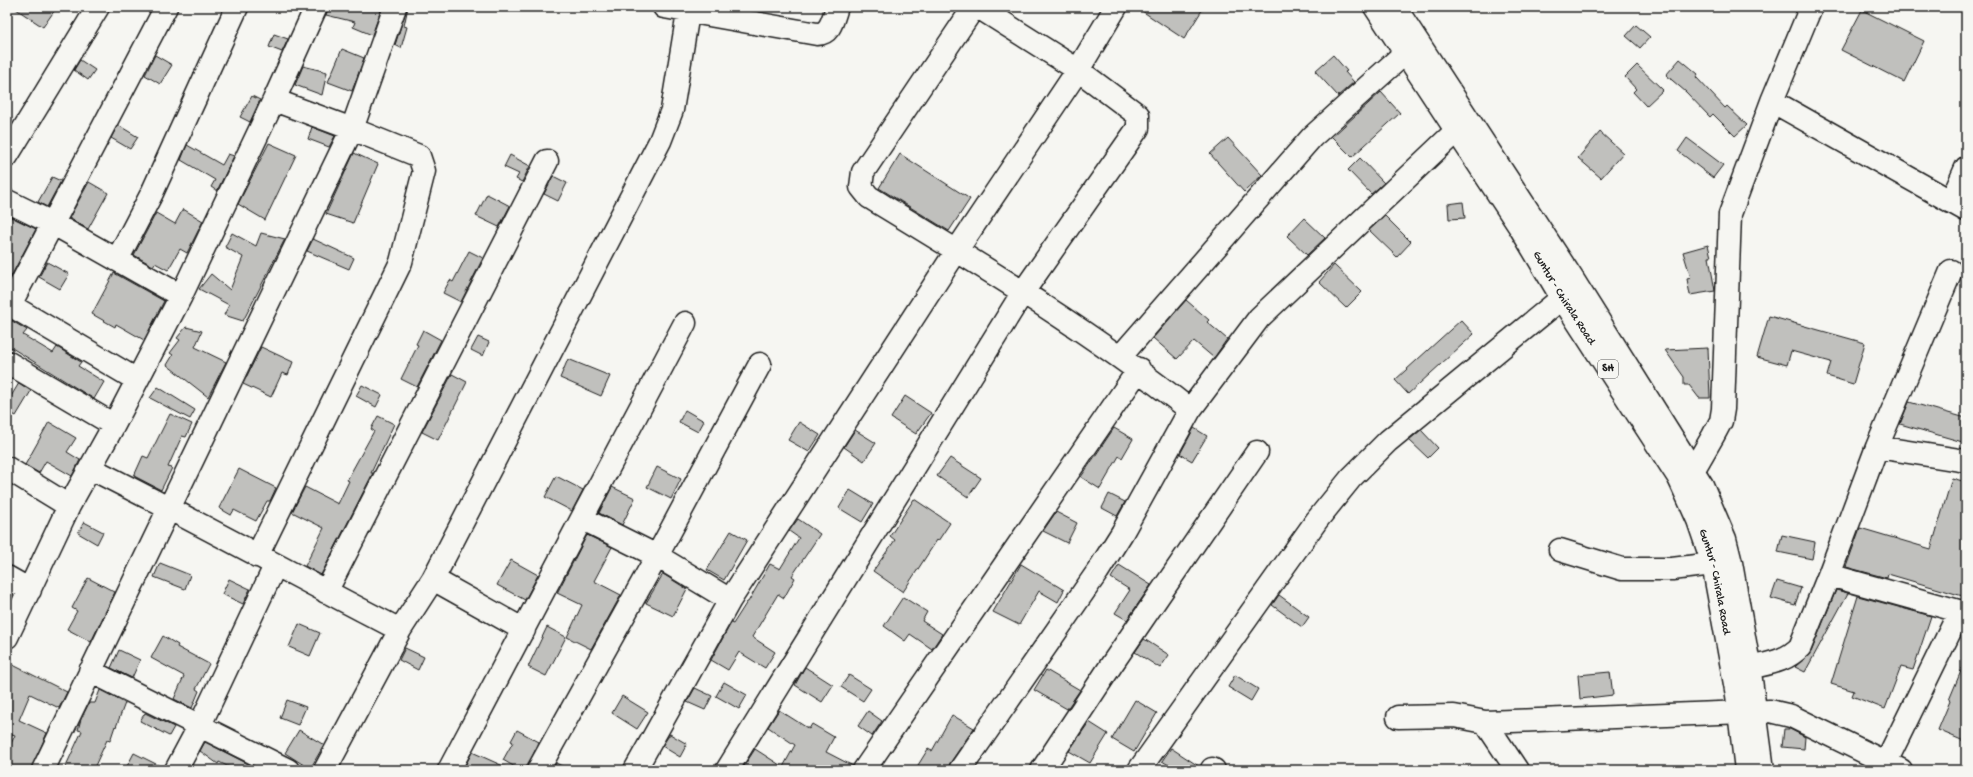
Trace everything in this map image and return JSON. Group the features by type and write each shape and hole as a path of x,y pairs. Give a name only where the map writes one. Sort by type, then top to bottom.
{"street":[{"path":"137,380 10,305 166,7"},
{"path":"117,260 152,193 237,7"},
{"path":"7,637 70,506 181,296 274,100 316,7"},
{"path":"43,770 352,129 395,7"},
{"path":"664,7 689,9 817,34 823,34 827,31 837,7"},
{"path":"974,7 864,172 860,187 869,197 1023,292 1139,369 1190,410"},
{"path":"727,770 1023,292 1138,128 1138,115 1078,70 978,7"},
{"path":"635,770 730,600 956,250 1078,70 1116,7"},
{"name":"Guntur - Chirala Road","path":"1375,7 1521,229 1562,298 1715,514 1731,563 1749,668 1746,770"},
{"name":"Guntur - Chirala Road","path":"1395,7 1686,474 1698,520 1713,564 1747,712 1763,770"},
{"path":"1686,474 1717,429 1723,409 1730,214 1772,101 1811,7"},
{"path":"7,156 92,9"},
{"path":"325,770 400,630 433,579 660,141 672,110 689,9"},
{"path":"1120,357 1312,137 1405,53"},
{"path":"176,770 200,725 266,561 401,262 424,170 419,156 274,100"},
{"path":"1772,101 1958,206 1966,168"},
{"path":"960,770 1098,571 1122,533 1190,410 1259,318 1456,131"},
{"path":"326,592 547,161"},
{"path":"7,201 52,223 181,296"},
{"path":"1749,668 1791,656 1800,647 1877,447 1951,271"},
{"path":"1139,770 1317,520 1351,478 1388,441 1562,298"},
{"path":"449,770 686,323"},
{"path":"7,362 114,425"},
{"path":"538,770 657,556 760,364"},
{"path":"864,770 1139,369"},
{"path":"1877,447 1966,461"},
{"path":"1042,770 1112,664 1257,452"},
{"path":"7,468 70,506"},
{"path":"90,468 170,508 266,561 400,630"},
{"path":"583,519 657,556 730,600"},
{"path":"1560,550 1622,569 1672,569 1713,564"},
{"path":"1398,717 1454,716 1485,722 1770,711 1791,716 1893,766 1963,612 1829,575"},
{"path":"7,577 30,590"},
{"path":"433,579 524,630"},
{"path":"90,671 288,770"},
{"path":"1485,722 1517,770"}],"building":[{"path":"13,7 57,7 43,27"},
{"path":"328,7 382,7 372,35 353,27 355,22 326,15"},
{"path":"407,7 404,26 407,27 401,48 395,45"},
{"path":"1136,7 1204,7 1184,39"},
{"path":"1862,10 1924,41 1904,82 1841,50"},
{"path":"1636,25 1650,37 1640,48 1626,36"},
{"path":"274,34 288,39 282,52 269,47"},
{"path":"342,49 364,58 352,91 328,82"},
{"path":"155,55 172,65 160,84 145,75"},
{"path":"1333,55 1347,71 1345,72 1354,82 1338,96 1315,71"},
{"path":"1680,59 1698,74 1696,77 1725,108 1727,106 1747,125 1735,136 1713,114 1710,117 1686,92 1666,75"},
{"path":"80,60 95,70 88,80 74,70"},
{"path":"1637,65 1663,90 1646,106 1633,92 1636,89 1625,77"},
{"path":"303,66 327,72 322,95 295,85"},
{"path":"1381,92 1400,113 1352,157 1332,137"},
{"path":"252,96 260,100 250,122 240,117"},
{"path":"118,125 138,137 130,149 111,138"},
{"path":"312,127 335,136 329,147 308,139"},
{"path":"1600,132 1623,153 1601,178 1578,158"},
{"path":"1228,138 1262,175 1244,192 1210,154"},
{"path":"1687,138 1723,165 1713,178 1678,151"},
{"path":"269,143 296,155 265,220 238,204"},
{"path":"187,145 222,165 228,154 234,156 217,191 211,187 215,180 181,160"},
{"path":"354,153 378,164 353,223 326,214"},
{"path":"900,154 970,199 949,231 879,188"},
{"path":"510,155 530,166 522,182 516,179 519,174 504,167"},
{"path":"1360,158 1384,183 1371,194 1348,170"},
{"path":"553,176 567,183 558,201 544,194"},
{"path":"52,177 61,181 47,207 38,202"},
{"path":"89,182 108,193 88,229 69,218"},
{"path":"487,194 510,206 499,227 476,216"},
{"path":"1463,202 1465,218 1449,219 1448,204"},
{"path":"183,209 203,221 187,253 180,249 168,270 155,263 153,266 134,255 156,213 175,224"},
{"path":"1385,216 1411,242 1397,257 1369,230"},
{"path":"11,217 36,229 7,284 7,224"},
{"path":"1304,218 1325,238 1307,255 1287,236"},
{"path":"232,233 256,246 261,233 285,239 243,321 224,315 229,305 199,289 211,274 230,290 243,257 225,247"},
{"path":"313,239 354,258 349,269 307,251"},
{"path":"1708,245 1715,291 1690,295 1687,279 1691,278 1683,252"},
{"path":"469,251 483,258 461,302 443,293 450,280 453,282"},
{"path":"47,262 69,274 60,289 39,277"},
{"path":"1334,265 1362,292 1346,308 1319,282"},
{"path":"114,273 164,301 144,340 116,324 115,327 92,314"},
{"path":"1186,300 1209,320 1207,322 1227,339 1214,358 1194,341 1177,359 1153,338"},
{"path":"1769,316 1865,343 1853,384 1827,376 1831,362 1791,351 1787,365 1757,357"},
{"path":"7,318 27,330 23,335 53,353 57,347 81,362 78,366 104,382 94,399 7,345"},
{"path":"1461,320 1474,334 1408,394 1395,380"},
{"path":"186,327 202,331 195,347 226,362 208,397 167,365 173,355 170,353 180,340 177,338"},
{"path":"423,330 441,340 417,387 401,379 418,345 416,344"},
{"path":"478,337 489,342 483,356 471,350"},
{"path":"261,347 293,362 288,375 282,373 271,397 243,384"},
{"path":"1708,348 1710,398 1699,398 1689,385 1684,385 1684,377 1665,350"},
{"path":"568,359 610,376 601,396 560,378"},
{"path":"452,374 467,382 438,440 422,432"},
{"path":"19,383 31,391 16,416 7,411 7,403"},
{"path":"362,385 382,395 376,407 356,396"},
{"path":"158,387 195,410 190,419 150,398"},
{"path":"905,396 931,413 916,434 891,418"},
{"path":"1909,402 1966,418 1966,443 1900,424"},
{"path":"685,410 704,421 698,432 679,422"},
{"path":"170,414 192,424 186,437 182,436 168,467 172,468 161,490 134,476 143,456 148,458"},
{"path":"378,416 394,424 371,473 373,473 321,575 305,566 324,528 292,512 305,487 338,504 349,481 347,480 374,431 371,429"},
{"path":"49,422 76,438 67,452 80,460 72,476 46,461 39,473 25,465"},
{"path":"799,422 820,435 809,452 788,440"},
{"path":"1114,428 1133,439 1122,458 1119,456 1100,489 1081,477"},
{"path":"1194,428 1207,436 1192,461 1180,454"},
{"path":"855,430 876,443 864,461 844,447"},
{"path":"1421,430 1438,448 1428,458 1409,440"},
{"path":"950,458 981,478 968,497 937,476"},
{"path":"657,467 681,479 671,499 647,487"},
{"path":"239,469 276,488 270,501 267,501 256,521 234,510 231,515 219,508"},
{"path":"556,476 583,490 572,511 545,497"},
{"path":"1952,478 1966,482 1966,597 1888,574 1887,578 1846,567 1860,528 1931,549"},
{"path":"612,487 635,498 622,525 599,513"},
{"path":"850,490 873,504 862,522 839,508"},
{"path":"1109,494 1125,502 1117,516 1102,508"},
{"path":"914,499 950,523 903,592 873,571 895,540 890,536"},
{"path":"1056,512 1077,523 1067,543 1043,531"},
{"path":"798,519 820,534 792,576 795,578 784,598 778,594 752,637 775,652 765,668 739,652 728,670 711,660 731,623 733,624 748,602 770,564 780,569 799,538 789,531"},
{"path":"84,522 103,532 97,544 78,533"},
{"path":"731,531 747,540 724,580 707,570"},
{"path":"587,535 612,547 594,581 621,595 591,649 567,637 582,605 557,593"},
{"path":"1782,535 1815,542 1812,559 1778,552"},
{"path":"511,560 538,575 525,600 497,585"},
{"path":"160,563 190,575 185,589 154,577"},
{"path":"1021,564 1064,590 1058,602 1039,591 1019,625 993,612"},
{"path":"1119,565 1151,585 1127,620 1115,613 1130,590 1111,578"},
{"path":"663,574 687,589 673,616 646,603"},
{"path":"88,578 115,592 91,642 67,629 77,611 72,608"},
{"path":"229,579 250,589 243,604 222,594"},
{"path":"1777,581 1801,588 1795,605 1771,598"},
{"path":"1836,590 1848,593 1805,672 1795,667 1811,652"},
{"path":"1279,595 1309,617 1302,627 1272,605"},
{"path":"1858,596 1931,616 1913,670 1901,667 1885,709 1852,696 1854,691 1831,684"},
{"path":"903,597 927,612 922,621 942,634 932,649 910,634 905,641 884,626"},
{"path":"299,624 320,633 310,656 289,647"},
{"path":"547,627 566,637 546,676 528,667"},
{"path":"163,636 178,645 177,647 209,664 196,689 199,691 192,708 174,699 184,676 151,658"},
{"path":"1144,639 1169,655 1160,668 1135,652"},
{"path":"405,648 424,657 418,670 399,660"},
{"path":"119,650 140,660 132,678 111,668"},
{"path":"1966,659 1966,742 1938,730"},
{"path":"7,662 67,692 59,708 30,694 19,720 47,733 31,770 7,770 7,752 15,735 12,734 7,744"},
{"path":"805,667 833,685 822,702 795,685"},
{"path":"1046,670 1080,690 1067,709 1034,690"},
{"path":"1610,672 1613,695 1580,699 1578,675"},
{"path":"849,675 871,689 863,701 841,687"},
{"path":"1235,675 1258,689 1251,701 1228,687"},
{"path":"724,682 747,695 739,709 716,696"},
{"path":"695,688 712,696 705,710 687,702"},
{"path":"100,690 125,703 110,741 107,740 93,770 64,770 82,731 78,730 81,719 89,703 95,703"},
{"path":"622,696 648,712 637,729 612,713"},
{"path":"287,700 306,707 298,725 280,718"},
{"path":"1135,700 1157,713 1134,752 1112,739"},
{"path":"779,710 809,729 812,724 834,737 826,752 853,766 852,770 751,770 744,766 755,749 783,767 795,745 768,727"},
{"path":"868,711 882,721 872,736 858,726"},
{"path":"145,713 174,727 169,736 140,721"},
{"path":"952,715 974,728 950,763 948,770 915,770 928,749 932,751"},
{"path":"1089,722 1108,734 1090,763 1069,751"},
{"path":"1784,729 1790,729 1805,737 1804,749 1782,747"},
{"path":"299,730 324,745 310,769 285,753"},
{"path":"517,730 539,742 526,770 520,770 503,760 513,742 511,741"},
{"path":"670,734 687,744 680,757 662,746"},
{"path":"205,742 260,770 235,770 219,762 218,764 200,751"},
{"path":"1171,748 1200,767 1200,770 1177,770 1162,761"},
{"path":"472,752 512,770 463,770"},
{"path":"134,753 164,768 164,770 125,770"},
{"path":"556,763 570,770 552,770"}]}
